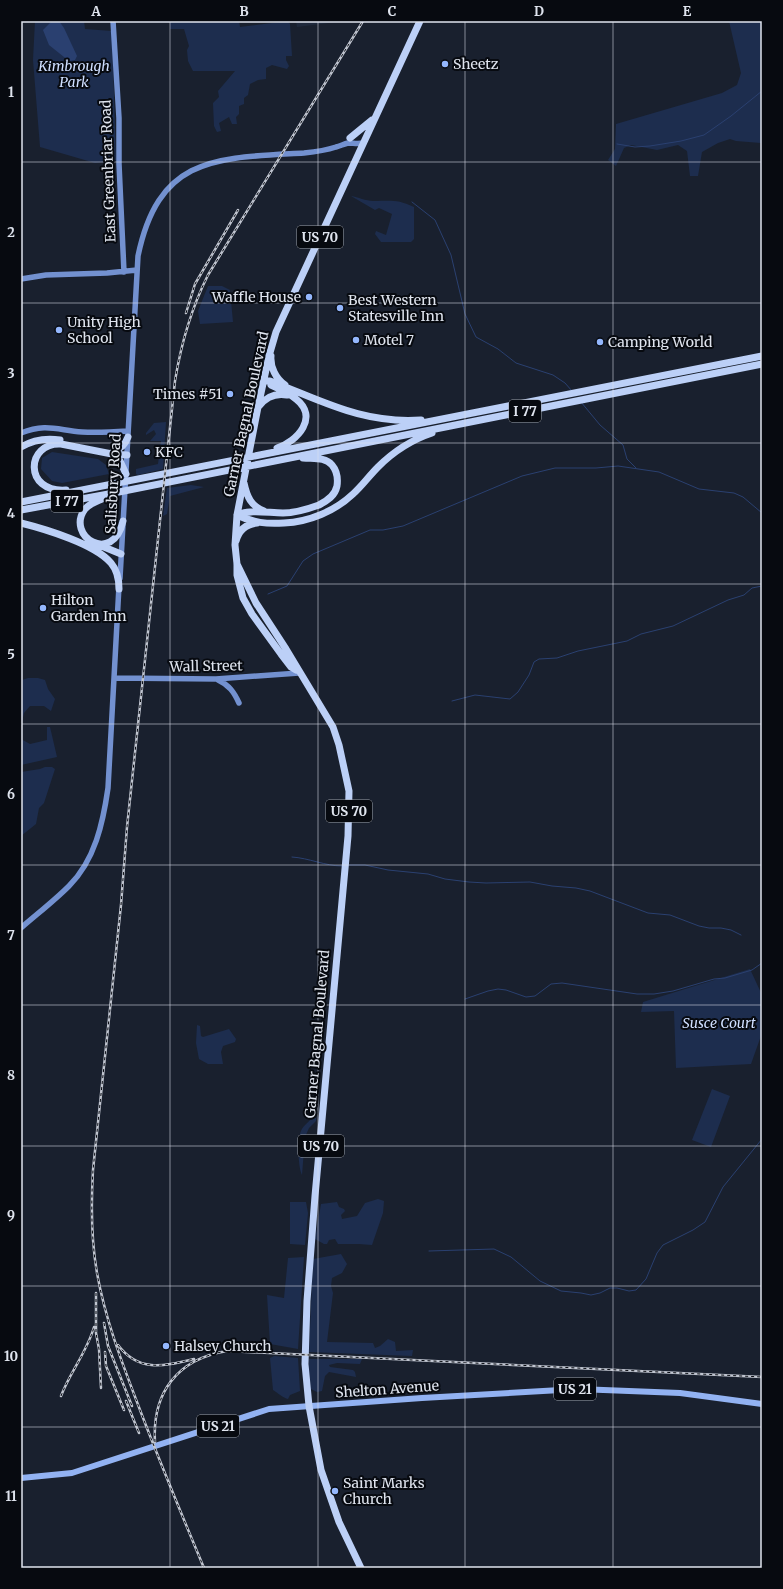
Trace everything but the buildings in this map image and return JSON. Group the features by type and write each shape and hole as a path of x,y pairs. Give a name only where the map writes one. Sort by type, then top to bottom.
{"highway":[{"name":"US 70","path":"363,143 420,21"},
{"path":"350,138 375,117"},
{"name":"Garner Bagnal Boulevard","path":"361,1568 339,1522 326,1486 316,1451 309,1406 305,1364 305,1340 315,1196 347,851 349,805 346,776 337,738 324,710 299,673 286,649 256,603 243,573 237,564 235,544 237,515 243,480 264,380 276,332 363,143"},
{"path":"272,347 271,359 273,368 281,383 288,388"},
{"name":"I 77","path":"21,502 762,356"},
{"name":"I 77","path":"21,510 137,489 762,364"},
{"path":"264,380 270,380 343,410 380,419 407,421 423,420 482,412"},
{"path":"258,455 284,446 292,441 304,428 306,420 305,411 297,399 264,380"},
{"path":"258,408 266,399 273,395 290,395"},
{"path":"235,544 241,530 252,523 288,523 314,517 341,504 354,494 378,467 406,444 420,437 515,413"},
{"path":"113,453 126,443 128,434"},
{"path":"21,447 35,441 56,440 113,453 120,461 126,474"},
{"path":"102,487 80,490 50,490 43,486 35,474 34,466 36,458 46,447 57,444 127,455"},
{"path":"237,515 244,512 285,513 313,507 326,501 332,496 338,481 337,473 333,466 326,460 288,458"},
{"path":"243,480 247,496 251,503 257,508 270,512"},
{"path":"114,493 92,503 86,508 82,515 81,523 85,537 90,541 121,554"},
{"path":"237,515 258,523"},
{"path":"96,544 113,541 121,529 123,521"},
{"path":"21,522 65,536 97,552 112,563 116,571 119,589"},
{"path":"97,552 114,555 121,554"}],"main road":[{"name":"Shelton Avenue","path":"22,1477 58,1476 72,1473 269,1409 578,1389 680,1393 762,1404"}],"street":[{"name":"East Greenbriar Road","path":"113,21 119,118 120,210 124,272"},
{"path":"350,138 357,138 363,143"},
{"name":"Salisbury Road","path":"330,148 350,138"},
{"name":"Salisbury Road","path":"21,928 70,885 85,864 99,837 105,813 108,788 137,270 141,239 146,225 153,211 172,185 198,167 228,158 308,152 334,148 350,143 363,143"},
{"path":"21,279 46,275 80,275 137,270"},
{"path":"21,433 36,428 45,427 81,432 128,434"},
{"name":"Wall Street","path":"114,678 216,679 299,673"},
{"path":"216,679 225,683 231,688 239,703"}],"shaded area":[{"path":"52,21 59,21 64,28 77,56 75,60 69,61 49,45 43,30"},
{"path":"296,21 345,21 297,27"}],"green space":[{"name":"Kimbrough Park","path":"35,21 84,21 85,29 112,31 116,160 95,163 40,147 33,60"},
{"path":"170,21 239,21 240,27 288,21 290,24 292,56 286,56 289,66 287,69 272,65 266,68 266,79 258,80 250,84 248,95 244,98 244,104 239,106 239,114 236,117 237,124 232,124 229,117 219,123 221,131 217,132 214,126 213,103 219,97 218,91 235,71 193,71 188,61 187,50 189,46 184,29 170,29"},
{"path":"729,21 762,21 762,147 761,143 736,141 730,139 718,143 702,152 698,176 690,176 687,151 678,145 657,150 631,145 624,148 616,166 608,160 615,149 616,124 722,93 737,85 741,73"},
{"path":"351,196 370,201 398,202 414,207 414,239 411,242 381,242 375,234 376,231 386,235 392,214 379,208 375,210"},
{"path":"208,286 222,286 230,290 233,322 200,324 198,311"},
{"path":"166,422 163,469 138,475 136,474 136,469 158,464 161,441 150,441 156,434 154,430 146,435 146,433 154,423"},
{"path":"52,452 98,459 106,465 109,474 62,483 52,481 41,469 42,458"},
{"path":"191,485 204,487 170,496 167,514 163,516 167,488"},
{"path":"28,678 45,680 48,689 55,699 51,711 44,706 30,706 24,713 21,726 21,682 22,680"},
{"path":"47,727 50,727 57,757 21,765 21,739 30,744 47,740"},
{"path":"52,767 55,769 44,803 39,808 36,824 21,836 21,772"},
{"name":"Susce Court","path":"750,969 762,995 762,1033 751,1064 676,1068 674,1011 641,1012 643,1002"},
{"path":"197,1025 200,1026 201,1036 203,1037 229,1029 236,1039 235,1042 223,1046 221,1052 223,1064 208,1064 199,1059 196,1043"},
{"path":"319,1086 316,1121 309,1128 305,1137 302,1175 299,1160 300,1135 302,1129 312,1118 314,1113 317,1088"},
{"path":"712,1089 730,1096 711,1147 692,1140"},
{"path":"378,1199 384,1201 383,1213 372,1245 338,1244 335,1239 329,1240 327,1244 324,1244 315,1239 321,1204 337,1202 339,1207 345,1211 341,1215 342,1219 357,1216 365,1203"},
{"path":"290,1202 306,1202 308,1213 305,1245 290,1244"},
{"path":"341,1254 347,1264 342,1273 332,1278 331,1286 333,1293 327,1342 373,1343 375,1348 380,1346 388,1339 395,1342 396,1351 413,1350 412,1356 309,1352 313,1259"},
{"path":"304,1257 298,1349 270,1344 267,1295 284,1298 288,1258"},
{"path":"274,1356 298,1358 300,1391 290,1395 288,1399 282,1397 273,1390 270,1358"},
{"path":"309,1359 362,1359 360,1364 337,1363 329,1365 330,1367 353,1370 356,1377 329,1372 325,1376 322,1391 317,1392 311,1389"}],"waterway":[{"path":"617,144 635,147 650,146 681,141 704,135 762,91"},
{"path":"412,202 435,220 451,255 465,314 476,337 498,349 516,363 553,375 565,383 572,391"},
{"path":"581,402 600,425 623,445 627,459 636,468"},
{"path":"268,594 287,586 303,561 313,554 370,530 383,530 403,526 522,476 555,468 596,468 618,466 659,472 699,489 734,493 743,497 762,513"},
{"path":"452,701 475,695 510,699 518,692 529,675 534,662 539,659 557,658 578,651 627,641 641,634 673,626 728,600 744,595 752,588 762,586"},
{"path":"292,857 329,865 342,866"},
{"path":"349,865 365,865 388,870 428,874 445,879 469,882 530,882 576,888 590,891 648,913 670,915 699,926 731,930 741,935"},
{"path":"465,999 498,989 506,990 526,997 535,996 551,984 562,983 637,994 654,994 673,991 714,979 725,978 752,970 762,963"},
{"path":"429,1251 494,1249 511,1257 540,1281 561,1291 591,1295 600,1293 610,1288 629,1291 636,1290 646,1279 657,1253 663,1245 693,1230 705,1222 723,1187 762,1139"}],"railway":[{"path":"204,1568 153,1444 119,1355 100,1290 94,1247 92,1209 93,1170 121,905 127,827 175,381 187,327 208,275 363,21"},
{"path":"186,313 195,284 238,210"},
{"path":"96,1293 96,1333 99,1349 101,1388"},
{"path":"104,1323 108,1346 132,1406"},
{"path":"61,1396 87,1345 94,1327"},
{"path":"118,1345 126,1354 143,1364 162,1365 194,1359"},
{"path":"155,1442 155,1424 158,1408 163,1394 171,1381 181,1370 194,1362 209,1355 227,1351 762,1377"},
{"path":"105,1352 106,1366 124,1410"},
{"path":"126,1401 139,1433"}],"place":[{"name":"Sheetz","path":"445,64"},
{"name":"Waffle House","path":"309,297"},
{"name":"Best Western Statesville Inn","path":"340,308"},
{"name":"Unity High School","path":"59,330"},
{"name":"Motel 7","path":"356,340"},
{"name":"Camping World","path":"600,342"},
{"name":"Times #51","path":"230,394"},
{"name":"KFC","path":"147,452"},
{"name":"Hilton Garden Inn","path":"43,608"},
{"name":"Halsey Church","path":"166,1346"},
{"name":"Saint Marks Church","path":"335,1491"}]}
